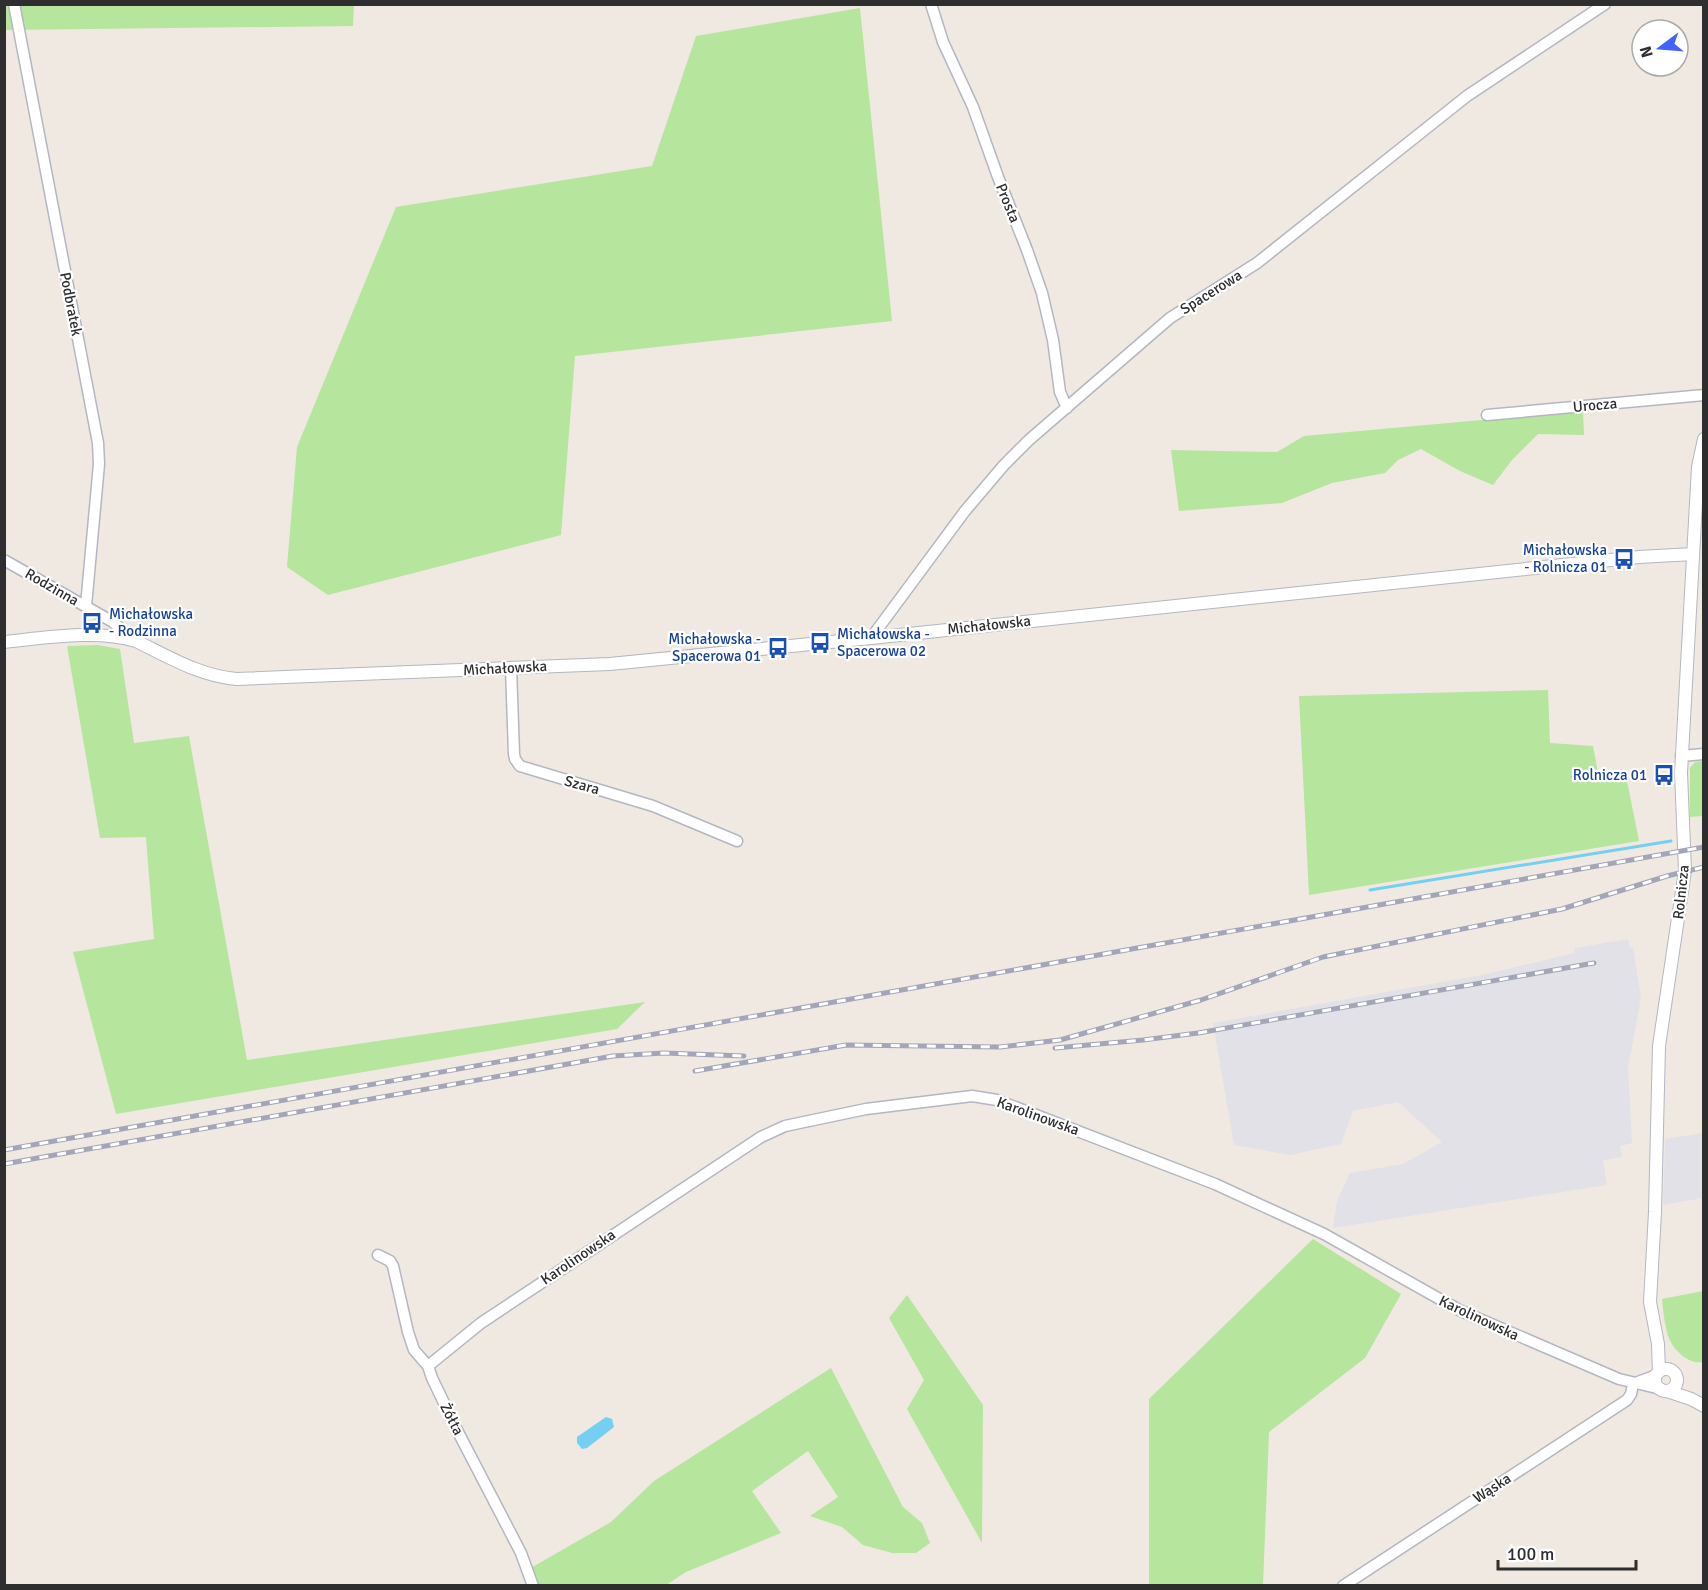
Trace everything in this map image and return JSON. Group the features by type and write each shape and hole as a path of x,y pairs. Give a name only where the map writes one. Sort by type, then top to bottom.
{"street":[{"name":"Podbratek","path":"14,4 98,443 99,464 86,606"},
{"name":"Prosta","path":"931,4 939,33 973,107 1042,293 1053,340 1062,398 1067,408"},
{"name":"Spacerowa","path":"871,638 965,511 1023,447 1170,318 1257,263 1467,96 1605,4"},
{"name":"Urocza","path":"1487,415 1704,395"},
{"name":"Rolnicza","path":"1664,1390 1655,1381 1666,1374 1650,1302 1655,1212 1659,1046 1685,871 1681,806 1682,756 1693,554 1700,487 1698,466 1704,439"},
{"name":"Michałowska","path":"4,642 59,637 125,638 199,671 218,677 237,679 610,664 1639,557 1693,554"},
{"name":"Rodzinna","path":"4,560 113,622 123,632 125,638"},
{"name":"Szara","path":"511,668 514,754 520,766 653,807 737,841"},
{"path":"1682,756 1704,754"},
{"name":"Karolinowska","path":"428,1366 498,1311 761,1137 785,1126 866,1109 972,1096 997,1100 1215,1184 1324,1234 1461,1311 1599,1371 1633,1384 1664,1390 1704,1406"},
{"name":"Żółta","path":"378,1255 390,1261 393,1266 414,1350 428,1366 452,1420 521,1553 533,1586"},
{"path":"1633,1384 1666,1374 1675,1385 1664,1390"},
{"name":"Karolinowska","path":"1666,1374 1691,1399"},
{"name":"Wąska","path":"1343,1586 1627,1400 1633,1384"}],"shaded area":[{"path":"1628,939 1630,948 1633,947 1641,998 1628,1068 1632,1143 1620,1146 1622,1157 1603,1160 1607,1185 1333,1228 1337,1201 1350,1173 1403,1164 1442,1142 1398,1102 1353,1111 1341,1144 1290,1155 1234,1145 1213,1023 1487,974 1574,953 1575,948"},
{"path":"1703,1133 1703,1198 1663,1205 1665,1139"}],"green space":[{"path":"4,5 354,5 353,26 5,30"},
{"path":"860,8 892,321 575,356 561,535 328,595 287,567 297,447 396,207 652,166 696,36"},
{"path":"1583,411 1584,435 1538,434 1512,460 1493,485 1460,471 1421,449 1398,460 1385,473 1332,483 1282,503 1179,511 1171,450 1277,452 1304,436"},
{"path":"98,645 120,649 134,743 189,736 247,1060 645,1002 617,1029 116,1114 73,952 154,939 146,837 100,838 67,646"},
{"path":"1548,690 1550,743 1593,746 1598,772 1625,771 1639,841 1309,895 1299,696"},
{"path":"1703,761 1703,816 1690,817 1690,768 1695,762"},
{"path":"1313,1239 1401,1294 1365,1358 1269,1432 1263,1585 1149,1585 1149,1399"},
{"path":"1703,1291 1703,1362 1697,1362 1685,1358 1675,1349 1666,1328 1662,1299"},
{"path":"907,1295 983,1405 982,1543 907,1409 924,1380 889,1318"},
{"path":"831,1368 903,1507 922,1523 930,1543 916,1553 892,1553 863,1545 842,1527 810,1516 838,1497 808,1451 752,1491 781,1533 686,1572 666,1585 537,1585 529,1569 611,1522 654,1481"}],"water":[{"path":"606,1417 612,1419 614,1427 587,1448 582,1449 577,1443 577,1437"}],"waterway":[{"path":"1370,890 1671,841"}],"railway":[{"path":"4,1150 1704,847"},
{"path":"695,1071 846,1045 1000,1047 1060,1040 1201,1000 1323,957 1562,909 1667,876 1704,867"},
{"path":"1055,1048 1198,1033 1594,963"},
{"path":"4,1164 613,1056 664,1053 744,1056"}],"place":[{"name":"Michałowska - Rolnicza 01","path":"1624,559"},
{"name":"Michałowska - Rodzinna","path":"92,623"},
{"name":"Michałowska - Spacerowa 02","path":"820,643"},
{"name":"Michałowska - Spacerowa 01","path":"778,648"},
{"name":"Rolnicza 01","path":"1664,775"}]}
